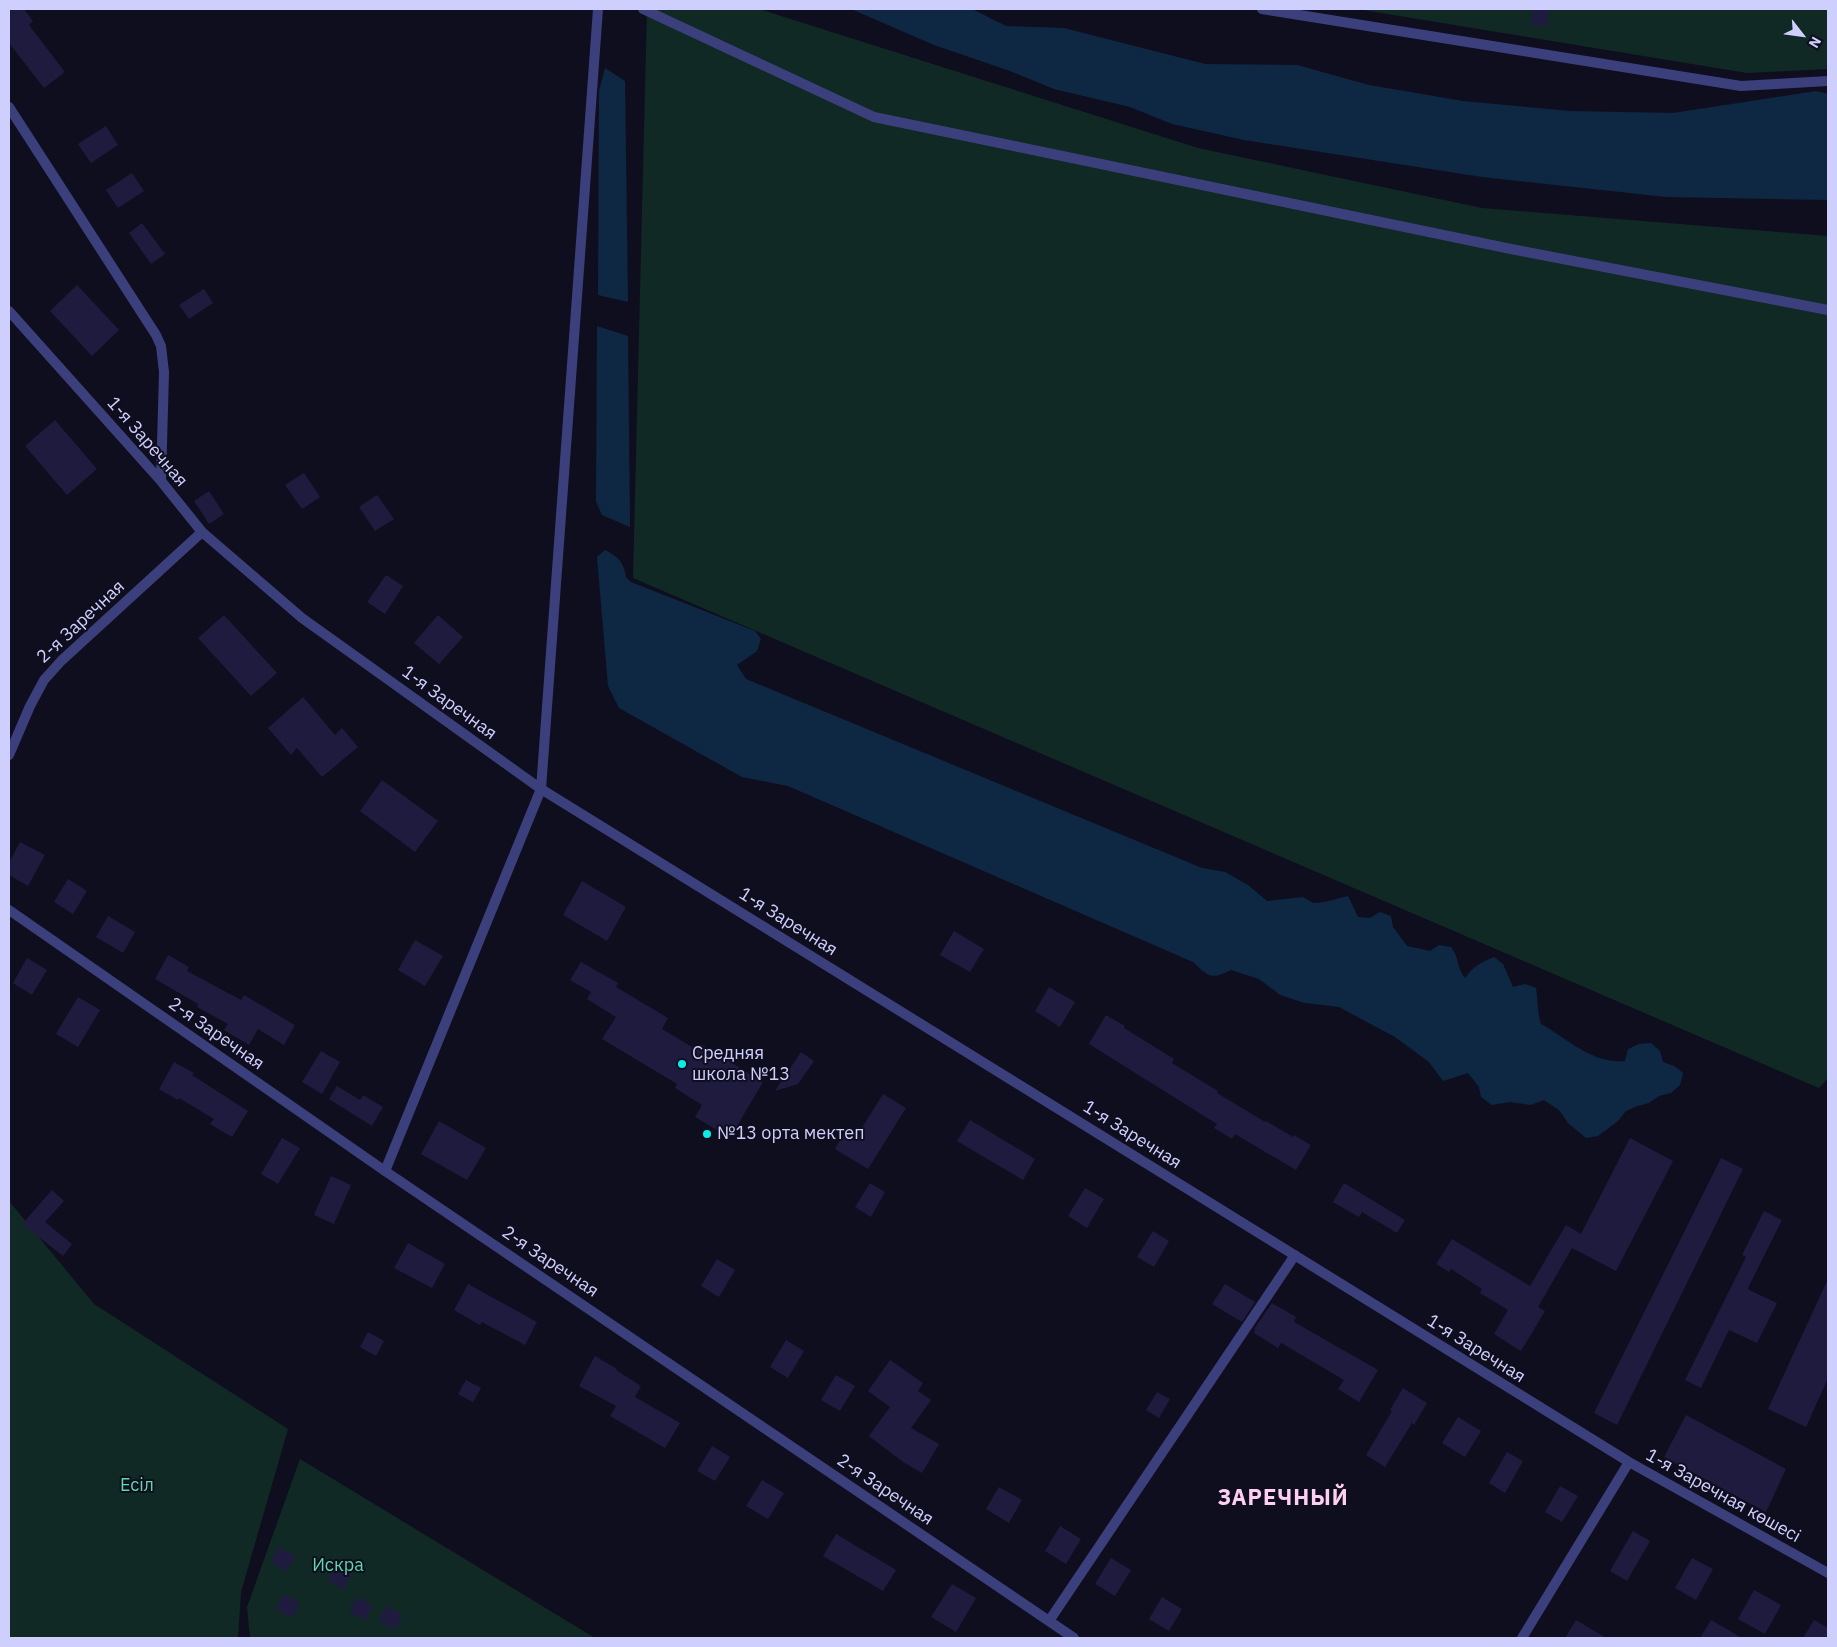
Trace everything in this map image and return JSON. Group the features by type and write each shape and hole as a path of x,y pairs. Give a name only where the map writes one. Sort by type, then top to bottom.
{"street":[{"path":"385,1170 541,789 598,9"},
{"path":"643,9 874,118 1114,166 1511,250 1828,310"},
{"path":"1262,9 1741,86 1828,81"},
{"path":"9,107 156,335 161,346 164,372 161,481"},
{"name":"1-я Заречная","path":"9,311 161,481 202,532 302,618 541,789 1629,1462"},
{"name":"2-я Заречная","path":"9,755 30,706 44,680 61,660 202,532"},
{"name":"2-я Заречная","path":"9,910 385,1170 1074,1638"},
{"path":"1049,1621 1294,1255"},
{"path":"1522,1638 1629,1462"},
{"name":"1-я Заречная көшесі","path":"1629,1462 1828,1573"}],"green space":[{"path":"647,9 759,9 1198,148 1482,208 1828,236 1828,1078 1819,1088 633,578"},
{"path":"1357,9 1828,9 1828,69 1747,73"},
{"name":"Есіл","path":"9,1201 94,1304 288,1429 241,1592 238,1638 9,1638"},
{"name":"Искра","path":"300,1459 595,1638 250,1638 247,1607"}],"water":[{"path":"851,9 972,9 1006,26 1064,28 1205,64 1297,65 1369,85 1463,101 1570,111 1673,113 1816,91 1828,94 1828,200 1666,197 1482,177 1244,140 1172,124 1130,107 1054,89 1010,71 934,45"},
{"path":"605,68 625,81 628,302 598,295 599,91"},
{"path":"597,326 628,336 630,527 602,515 596,501"},
{"path":"605,550 620,560 626,577 631,582 755,631 761,639 757,651 737,665 746,679 1202,868 1225,872 1248,885 1267,901 1303,897 1313,903 1348,896 1358,917 1370,918 1380,912 1391,916 1393,927 1407,946 1430,951 1439,945 1451,947 1465,978 1478,965 1494,957 1503,964 1513,987 1525,984 1536,988 1541,1024 1591,1055 1602,1059 1625,1061 1628,1049 1639,1044 1651,1043 1660,1051 1663,1062 1674,1066 1683,1073 1680,1085 1671,1093 1659,1096 1649,1103 1626,1111 1618,1121 1598,1136 1586,1138 1568,1123 1560,1111 1544,1100 1531,1105 1510,1102 1492,1105 1481,1097 1479,1087 1468,1073 1443,1081 1429,1062 1395,1037 1339,1007 1305,1003 1280,995 1259,979 1231,970 1214,976 1207,974 1193,962 788,786 742,777 619,708 608,686 597,557"}],"building":[{"path":"9,9 24,9 33,21 29,25 65,72 44,88 9,43"},
{"path":"1533,9 1549,9 1547,26 1531,25"},
{"path":"106,126 118,145 91,163 78,144"},
{"path":"132,173 144,191 118,208 106,190"},
{"path":"142,223 165,254 151,264 129,233"},
{"path":"77,285 119,330 92,356 50,311"},
{"path":"204,289 213,303 189,319 179,305"},
{"path":"55,420 97,469 67,495 25,446"},
{"path":"304,473 320,497 302,509 285,485"},
{"path":"209,491 224,514 209,524 194,501"},
{"path":"377,495 394,519 375,531 359,507"},
{"path":"386,575 403,586 385,614 367,602"},
{"path":"224,615 277,673 251,696 198,638"},
{"path":"438,615 463,637 439,664 414,643"},
{"path":"303,697 335,735 342,728 358,747 322,777 297,748 291,755 268,728"},
{"path":"382,780 438,821 415,852 360,811"},
{"path":"20,842 45,855 28,886 9,875 9,863"},
{"path":"68,879 87,891 73,914 54,902"},
{"path":"582,881 626,907 607,941 563,915"},
{"path":"108,916 135,932 123,953 96,937"},
{"path":"954,931 984,949 970,972 940,955"},
{"path":"415,940 443,956 425,986 398,970"},
{"path":"168,955 189,967 187,971 241,1000 244,995 295,1025 284,1045 258,1029 249,1045 224,1030 228,1024 197,1007 198,1004 155,979"},
{"path":"27,958 47,970 32,995 13,983"},
{"name":"Средняя школа №13","path":"581,962 618,983 616,987 668,1018 662,1029 697,1050 701,1044 763,1082 730,1138 695,1117 702,1105 675,1088 677,1084 602,1039 616,1017 587,999 591,992 570,980"},
{"path":"1049,987 1075,1002 1060,1027 1035,1011"},
{"path":"78,997 100,1010 78,1047 56,1034"},
{"path":"1106,1015 1174,1059 1172,1063 1218,1091 1217,1093 1265,1122 1311,1145 1296,1170 1235,1134 1232,1139 1214,1128 1217,1124 1089,1044"},
{"path":"321,1051 340,1062 322,1094 302,1082"},
{"path":"801,1052 814,1061 798,1084 775,1091"},
{"path":"174,1062 194,1073 192,1075 248,1111 232,1137 210,1124 214,1119 179,1098 178,1100 159,1089"},
{"path":"337,1086 360,1100 363,1095 383,1107 372,1126 329,1099"},
{"path":"883,1094 906,1108 868,1169 835,1149 844,1133 855,1139"},
{"path":"970,1120 1035,1159 1023,1180 957,1141"},
{"path":"439,1121 486,1148 467,1180 421,1154"},
{"path":"282,1138 300,1148 278,1184 261,1174"},
{"path":"1630,1138 1673,1161 1616,1271 1572,1248 1538,1307 1545,1311 1521,1351 1494,1334 1508,1310 1480,1293 1482,1289 1451,1269 1449,1272 1436,1264 1452,1239 1530,1286 1566,1225 1581,1234"},
{"path":"1721,1158 1743,1169 1617,1425 1594,1413"},
{"path":"331,1176 351,1185 334,1224 314,1215"},
{"path":"870,1183 885,1192 871,1217 855,1207"},
{"path":"1344,1183 1405,1220 1397,1233 1362,1212 1359,1217 1333,1202"},
{"path":"1085,1188 1104,1199 1087,1228 1068,1216"},
{"path":"52,1190 64,1201 45,1222 72,1244 63,1256 22,1224"},
{"path":"1764,1211 1782,1220 1748,1288 1777,1303 1757,1343 1729,1330 1701,1388 1685,1380 1746,1257 1742,1255"},
{"path":"1153,1231 1169,1241 1154,1267 1137,1257"},
{"path":"408,1243 445,1264 432,1288 394,1268"},
{"path":"717,1259 735,1270 719,1297 701,1286"},
{"path":"1828,1279 1828,1378 1806,1427 1768,1409"},
{"path":"468,1284 537,1322 525,1345 482,1322 480,1325 454,1310"},
{"path":"1225,1284 1255,1302 1242,1322 1212,1304"},
{"path":"1272,1303 1296,1317 1294,1322 1378,1370 1359,1402 1338,1389 1344,1380 1281,1343 1278,1348 1254,1333 1254,1329"},
{"path":"368,1332 384,1341 376,1356 360,1347"},
{"path":"786,1340 804,1351 788,1378 770,1367"},
{"path":"595,1356 641,1386 635,1397 680,1423 665,1448 610,1416 616,1406 579,1386"},
{"path":"890,1360 923,1383 918,1391 931,1400 911,1428 939,1444 922,1473 903,1462 869,1436 890,1407 868,1391"},
{"path":"836,1375 855,1386 840,1411 821,1400"},
{"path":"466,1380 481,1388 473,1402 458,1394"},
{"path":"1403,1388 1427,1403 1414,1425 1412,1423 1385,1467 1366,1455"},
{"path":"1157,1392 1170,1399 1159,1418 1146,1410"},
{"path":"1686,1415 1786,1469 1766,1512 1664,1457"},
{"path":"1458,1417 1481,1431 1465,1457 1442,1443"},
{"path":"712,1446 730,1457 715,1481 697,1471"},
{"path":"1507,1452 1523,1461 1505,1493 1489,1483"},
{"path":"762,1480 784,1493 768,1519 746,1506"},
{"path":"1560,1486 1578,1496 1562,1522 1545,1512"},
{"path":"999,1487 1022,1500 1009,1523 986,1509"},
{"path":"1060,1526 1081,1539 1066,1564 1045,1551"},
{"path":"1633,1531 1650,1541 1627,1581 1610,1571"},
{"path":"836,1534 896,1570 883,1591 823,1556"},
{"path":"279,1547 295,1556 287,1571 271,1562"},
{"path":"1111,1558 1131,1570 1115,1596 1095,1584"},
{"path":"1692,1558 1713,1569 1696,1600 1675,1588"},
{"path":"335,1566 352,1574 344,1589 328,1581"},
{"path":"952,1584 976,1598 956,1632 931,1617"},
{"path":"1754,1590 1781,1605 1765,1634 1738,1619"},
{"path":"284,1594 300,1603 292,1618 276,1609"},
{"path":"357,1597 373,1606 365,1620 349,1612"},
{"path":"1162,1597 1182,1609 1169,1631 1149,1619"},
{"path":"387,1606 403,1615 395,1630 378,1620"},
{"path":"1576,1620 1606,1638 1565,1638"},
{"path":"1711,1620 1742,1638 1700,1638"},
{"path":"1814,1620 1828,1628 1828,1638 1803,1638"}],"place":[{"name":"Средняя школа №13","path":"682,1064"},
{"name":"№13 орта мектеп","path":"707,1134"}],"district":[{"name":"ЗАРЕЧНЫЙ","path":"1283,1499"}]}
